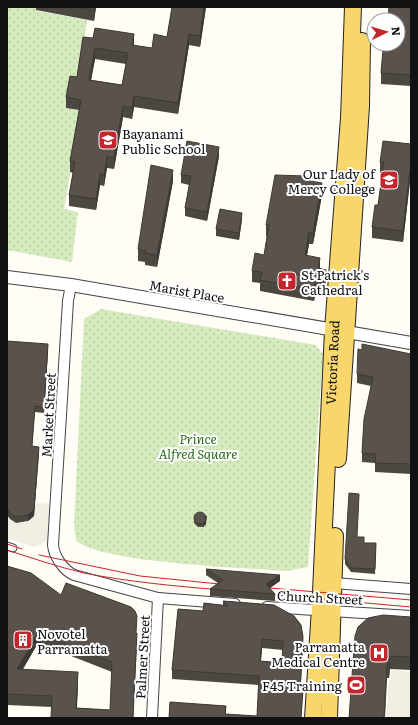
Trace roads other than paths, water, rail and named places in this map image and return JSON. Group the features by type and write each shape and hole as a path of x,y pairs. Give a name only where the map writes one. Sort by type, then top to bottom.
{"main road":[{"name":"Victoria Road","path":"314,718 326,611 340,331 353,7"},
{"name":"Victoria Road","path":"329,718 326,611 333,583 340,331 361,106 364,7"}],"street":[{"name":"Marist Place","path":"7,276 71,285 411,343"},
{"name":"Market Street","path":"53,548 68,301 71,285"},
{"name":"Church Street","path":"53,548 62,565 68,572 158,598 411,616"},
{"name":"Church Street","path":"333,583 411,589"},
{"name":"Palmer Street","path":"152,718 158,598"}],"tram line":[{"path":"7,544 22,549"},
{"path":"7,550 84,573 135,581 221,590"},
{"path":"39,555 140,576 229,585"},
{"path":"258,587 411,600"},
{"path":"264,594 411,607"}],"place":[{"name":"Bayanami Public School","path":"108,140"},
{"name":"Our Lady of Mercy College","path":"389,180"},
{"name":"St Patrick's Cathedral","path":"287,281"},
{"name":"Novotel Parramatta","path":"23,640"},
{"name":"Parramatta Medical Centre","path":"379,653"},
{"name":"F45 Training","path":"356,685"}],"park label":[{"name":"Prince Alfred Square","path":"198,446"}]}
